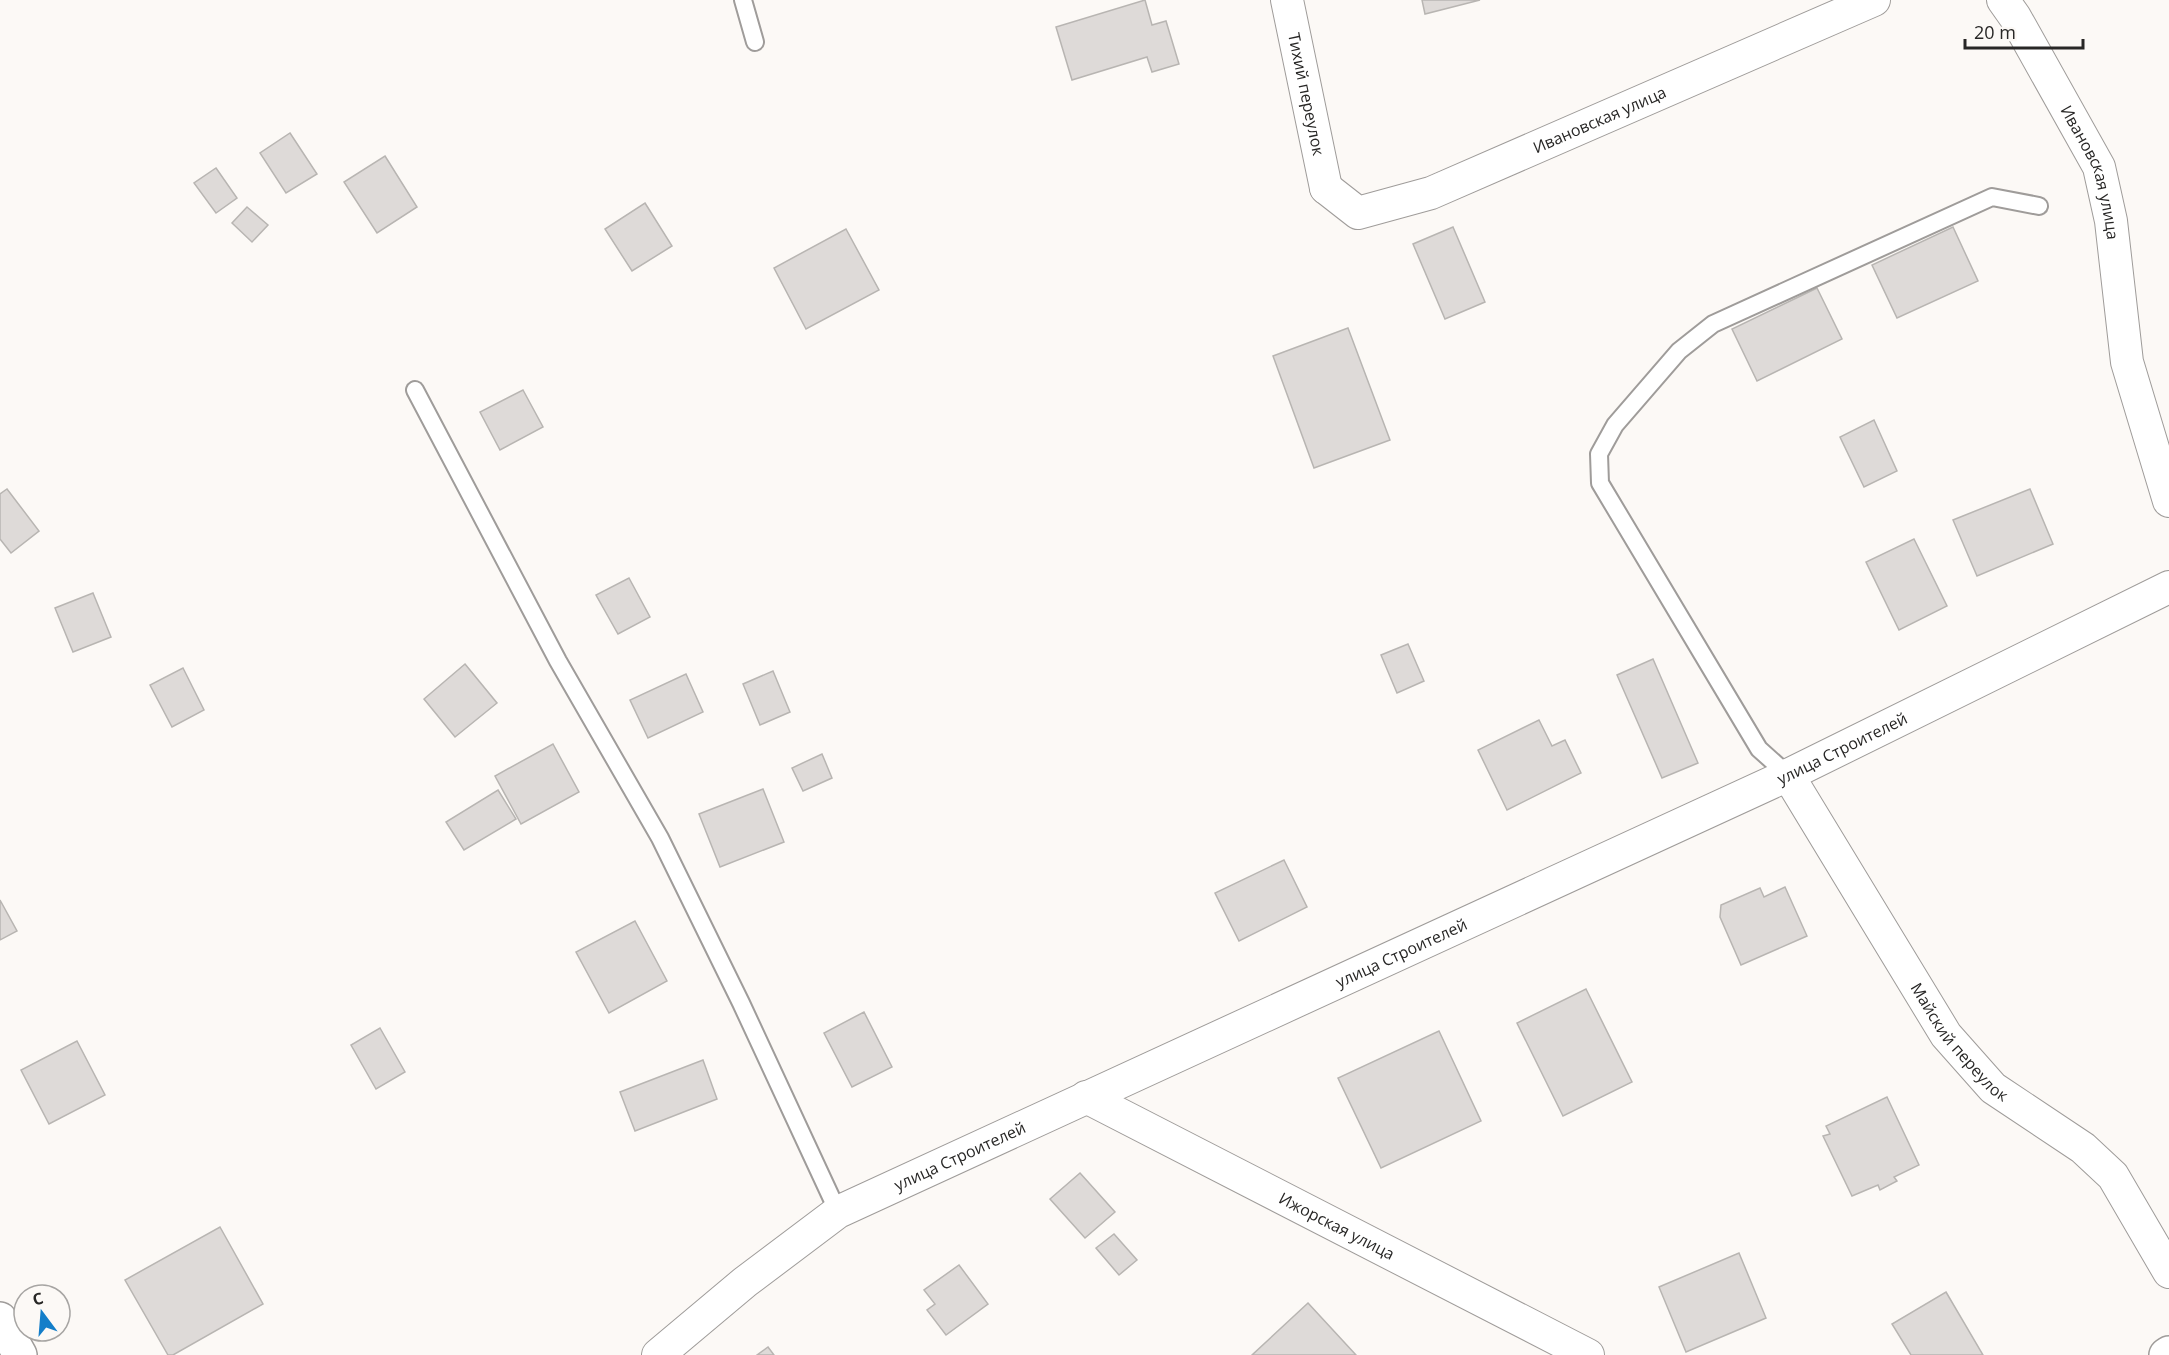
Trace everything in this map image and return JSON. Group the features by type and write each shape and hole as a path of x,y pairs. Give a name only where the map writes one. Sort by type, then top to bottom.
{"street":[{"name":"Тихий переулок","path":"1287,0 1326,188"},
{"name":"Ивановская улица","path":"1326,188 1358,213 1431,193 1874,0"},
{"name":"Ивановская улица","path":"2003,0 2015,17 2098,167 2110,221 2127,362 2169,501"},
{"name":"улица Строителей","path":"658,1355 745,1282 838,1212 1788,775 2169,587"},
{"name":"Майский переулок","path":"1788,775 1946,1035 1992,1088 2083,1148 2113,1176 2169,1272"},
{"name":"Ижорская улица","path":"1086,1097 1588,1355"},
{"path":"0,1318 20,1355"}],"lane":[{"path":"743,0 754,42"},
{"path":"1788,775 1759,749 1600,483 1599,454 1615,425 1679,351 1713,324 1992,197 2039,206"},
{"path":"415,390 558,661 660,838 741,1003 838,1212"}],"building":[{"path":"1145,0 1152,25 1166,21 1179,64 1152,72 1147,57 1072,80 1056,27"},
{"path":"1422,0 1480,0 1425,14"},
{"path":"290,133 317,174 286,193 260,153"},
{"path":"385,156 417,207 377,233 344,182"},
{"path":"216,168 237,198 216,213 194,183"},
{"path":"645,203 672,246 632,271 605,229"},
{"path":"247,207 268,225 252,242 232,223"},
{"path":"1453,227 1485,302 1445,319 1413,244"},
{"path":"1953,227 1978,281 1897,318 1872,265"},
{"path":"846,229 879,290 806,329 774,268"},
{"path":"1817,288 1842,339 1757,381 1732,329"},
{"path":"1348,328 1390,440 1314,468 1273,356"},
{"path":"523,390 543,427 500,450 480,412"},
{"path":"1874,420 1897,471 1864,487 1840,437"},
{"path":"7,489 39,531 11,553 0,539 0,494"},
{"path":"2030,489 2053,544 1977,576 1953,520"},
{"path":"1914,539 1947,606 1899,630 1866,562"},
{"path":"629,578 650,617 618,634 596,595"},
{"path":"93,593 111,637 73,652 55,608"},
{"path":"1408,644 1424,681 1397,693 1381,655"},
{"path":"1653,659 1698,763 1662,778 1617,675"},
{"path":"465,664 497,703 455,737 424,699"},
{"path":"183,668 204,710 172,727 150,685"},
{"path":"773,671 790,712 760,725 743,684"},
{"path":"686,674 703,712 648,738 630,700"},
{"path":"1539,720 1552,746 1565,740 1581,773 1507,810 1478,750"},
{"path":"553,744 579,792 521,824 495,776"},
{"path":"822,754 832,778 803,791 792,768"},
{"path":"763,789 784,842 720,867 699,814"},
{"path":"498,790 516,819 464,850 446,822"},
{"path":"1284,860 1307,907 1239,941 1215,893"},
{"path":"1785,887 1807,936 1741,965 1720,917 1721,905 1760,888 1764,897"},
{"path":"0,900 17,931 0,940"},
{"path":"635,921 667,981 609,1013 576,952"},
{"path":"1586,989 1632,1082 1563,1116 1517,1023"},
{"path":"864,1012 892,1067 852,1087 824,1033"},
{"path":"380,1028 405,1072 376,1089 351,1045"},
{"path":"1439,1031 1481,1121 1381,1168 1338,1078"},
{"path":"77,1041 105,1095 49,1124 21,1070"},
{"path":"703,1060 717,1099 635,1131 620,1092"},
{"path":"1887,1097 1919,1165 1894,1177 1897,1181 1880,1190 1878,1185 1852,1196 1823,1136 1830,1134 1826,1126"},
{"path":"1080,1173 1115,1212 1085,1238 1050,1199"},
{"path":"220,1227 263,1304 173,1355 168,1355 125,1280"},
{"path":"1114,1234 1137,1260 1119,1275 1096,1248"},
{"path":"1739,1253 1766,1318 1686,1352 1659,1287"},
{"path":"959,1265 988,1304 946,1335 927,1310 935,1304 924,1290"},
{"path":"1946,1292 1983,1355 1911,1355 1892,1324"},
{"path":"1308,1303 1356,1355 1252,1355"},
{"path":"768,1347 774,1355 757,1355"}]}
